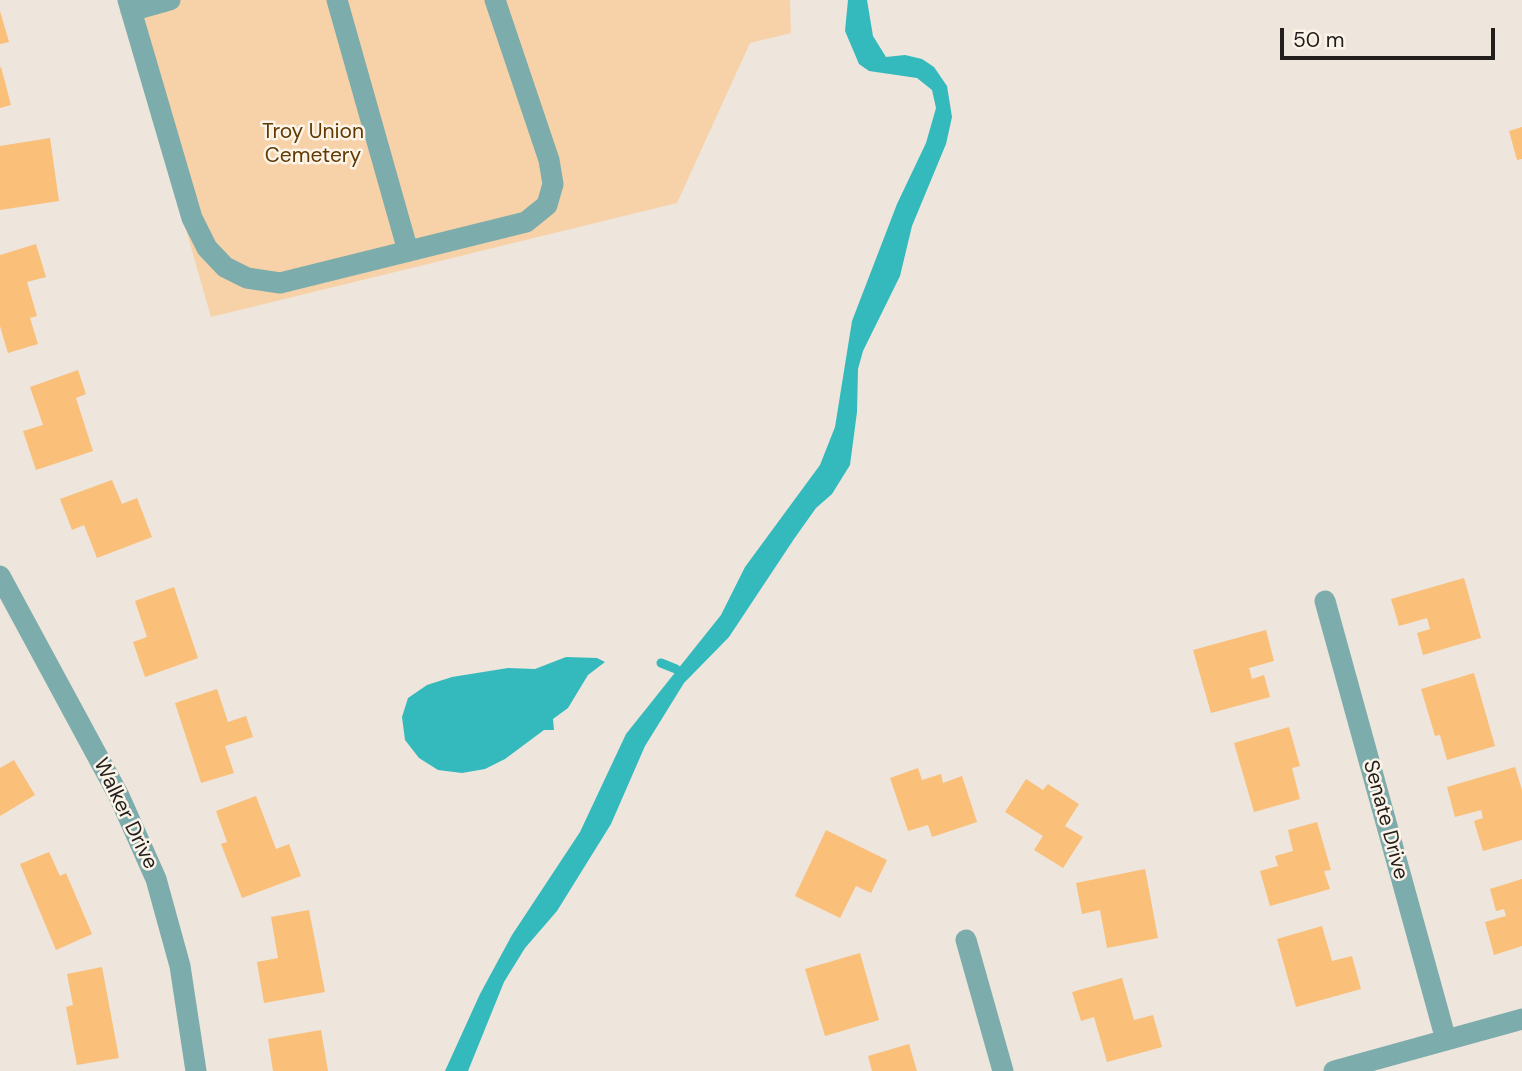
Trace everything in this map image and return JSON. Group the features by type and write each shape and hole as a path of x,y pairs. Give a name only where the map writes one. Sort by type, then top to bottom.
{"street":[{"path":"170,0 129,6 192,218 206,248 226,267 247,278 280,283 526,222 547,205 553,184 549,160 495,0"},
{"path":"337,0 408,251"},
{"name":"Walker Drive","path":"0,576 9,615 119,796 156,879 180,966 196,1071"},
{"name":"Senate Drive","path":"1325,601 1446,1040"},
{"path":"966,940 1003,1071"},
{"path":"1334,1071 1522,1018"}],"green space":[{"name":"Troy Union Cemetery","path":"120,0 790,0 791,33 750,43 677,203 211,317"}],"water":[{"path":"848,0 867,0 873,36 886,57 905,55 922,59 934,67 947,86 952,117 946,144 912,226 900,276 863,351 858,369 857,412 850,465 832,494 816,508 794,539 729,637 684,683 645,746 611,824 557,911 525,948 504,982 468,1071 445,1071 480,994 512,935 580,832 626,734 721,615 745,567 820,465 835,427 852,321 897,204 926,143 936,108 932,90 917,78 869,71 859,64 845,31"},
{"path":"566,657 597,658 605,662 588,675 568,708 553,719 554,730 544,730 505,759 485,769 462,773 438,770 419,758 405,740 402,717 408,698 427,685 452,677 508,668 535,669"}],"building":[{"path":"0,11 9,42 0,44"},
{"path":"0,68 11,105 0,108"},
{"path":"1522,127 1522,159 1517,160 1509,131"},
{"path":"50,138 59,201 0,210 0,146"},
{"path":"36,244 46,277 27,282 37,316 30,318 38,344 8,353 0,326 0,255"},
{"path":"78,370 86,394 76,398 93,451 36,470 23,431 43,425 30,387"},
{"path":"112,480 122,504 137,498 152,537 97,558 84,525 72,530 60,499"},
{"path":"1464,578 1481,638 1423,655 1417,633 1430,629 1427,618 1399,626 1391,599"},
{"path":"174,587 198,658 145,677 133,642 147,637 135,601"},
{"path":"1266,630 1274,661 1249,668 1252,679 1264,675 1270,697 1211,713 1193,650"},
{"path":"1474,673 1495,746 1447,760 1440,735 1435,736 1421,689"},
{"path":"217,689 228,722 246,716 253,737 225,746 234,773 201,783 175,703"},
{"path":"1289,727 1300,766 1292,768 1300,799 1254,812 1234,743"},
{"path":"14,760 35,795 0,816 0,768"},
{"path":"1515,767 1522,790 1522,840 1483,851 1474,821 1483,818 1481,810 1455,817 1447,787"},
{"path":"918,768 922,780 941,774 943,783 962,776 977,822 932,837 928,825 908,831 890,778"},
{"path":"1026,779 1043,790 1048,784 1079,804 1065,826 1083,837 1063,868 1034,850 1043,836 1005,812"},
{"path":"256,796 276,849 289,844 301,876 242,898 221,844 227,842 216,811"},
{"path":"1317,822 1331,870 1324,871 1330,889 1270,906 1260,871 1278,866 1275,856 1293,851 1288,830"},
{"path":"826,830 887,860 871,893 856,886 840,918 795,896"},
{"path":"49,852 60,876 66,873 92,934 56,950 20,864"},
{"path":"1145,869 1158,938 1107,948 1100,910 1082,914 1076,883"},
{"path":"1522,879 1522,946 1494,955 1485,922 1506,916 1504,909 1496,911 1490,889"},
{"path":"309,910 325,992 264,1003 257,962 278,958 271,917"},
{"path":"1322,926 1332,961 1352,956 1361,989 1296,1007 1277,939"},
{"path":"860,953 879,1020 825,1036 805,969"},
{"path":"102,967 119,1058 77,1065 66,1007 73,1005 67,974"},
{"path":"1122,978 1134,1020 1153,1015 1162,1047 1107,1062 1094,1017 1081,1021 1072,992"},
{"path":"321,1030 328,1071 273,1071 268,1039"},
{"path":"909,1044 917,1071 872,1071 868,1056"}],"waterway":[{"path":"661,663 676,669"}]}
